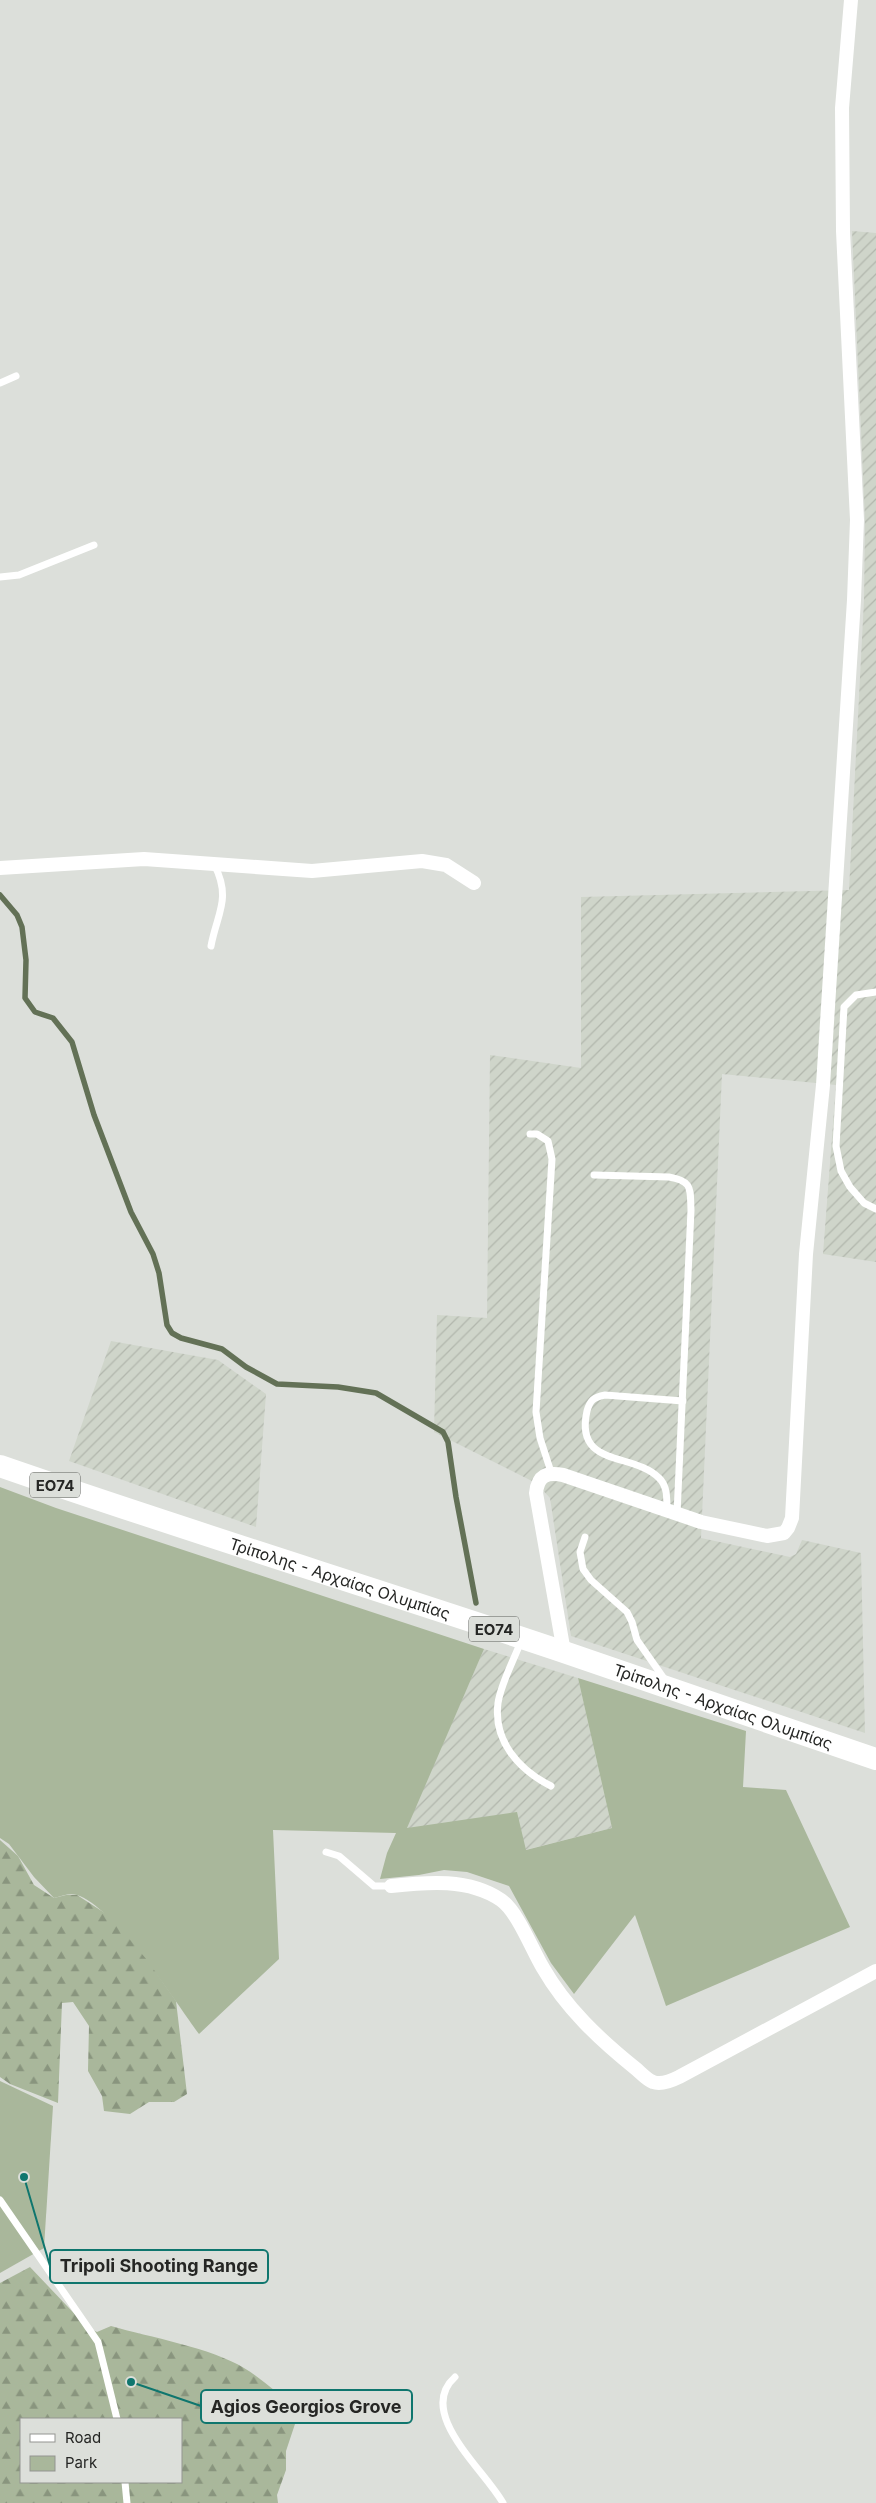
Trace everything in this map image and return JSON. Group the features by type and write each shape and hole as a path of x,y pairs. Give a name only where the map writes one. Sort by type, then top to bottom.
{"main road":[{"name":"Τρίπολης - Αρχαίας Ολυμπίας","path":"0,1466 564,1652 876,1759"}],"street":[{"path":"564,1652 536,1493 540,1480 551,1472 701,1522 767,1536 784,1533 788,1528 792,1508 806,1254 826,1037 854,600 857,520 843,212 842,108 851,0"},
{"path":"0,868 144,859 312,871 422,861 446,865 474,883"},
{"path":"390,1886 442,1882 488,1893 503,1902 512,1912 544,1970 568,2005 608,2046 652,2082 668,2082 679,2078 876,1971"}],"lane":[{"path":"0,384 16,376"},
{"path":"0,577 19,574 94,545"},
{"path":"211,946 214,930 223,907 220,882 214,864"},
{"path":"876,992 856,994 846,1004 841,1039 836,1146 850,1187 864,1203 876,1209"},
{"path":"826,1037 841,1039"},
{"path":"530,1134 537,1134 548,1141 552,1159 536,1412 540,1438 551,1472"},
{"path":"594,1175 669,1177 681,1179 687,1183 690,1189 683,1400 672,1512"},
{"path":"672,1512 667,1502 662,1480 653,1472 606,1456 592,1448 588,1439 586,1417 590,1402 596,1396 683,1400"},
{"path":"586,1537 580,1552 583,1569 591,1580 627,1612 637,1640 670,1689"},
{"path":"522,1638 498,1703 500,1730 503,1741 518,1764 536,1779 551,1786"},
{"path":"326,1852 339,1856 374,1886 390,1886"},
{"path":"0,2200 98,2342 117,2418"},
{"path":"454,2377 445,2386 442,2398 447,2425 503,2503"},
{"path":"125,2483 127,2503"}],"shaded area":[{"path":"852,231 876,233 876,1262 823,1254 836,1085 722,1074 701,1538 790,1557 796,1554 802,1540 861,1553 865,1733 571,1636 550,1498 536,1483 434,1432 437,1315 487,1318 490,1055 581,1068 581,897 849,890 864,600 865,520"},
{"path":"111,1341 218,1360 266,1394 256,1527 69,1461"},
{"path":"484,1649 578,1678 612,1828 525,1850 406,1828"}],"green space":[{"path":"0,1487 56,1508 484,1649 407,1828 517,1812 526,1850 612,1828 578,1678 746,1731 743,1787 786,1790 850,1927 666,2006 635,1915 574,1994 551,1963 509,1886 467,1872 444,1870 380,1879 387,1853 396,1833 273,1830 279,1959 199,2034 143,1957 108,1917 92,1903 77,1895 54,1898 34,1877 9,1844 0,1838"},
{"path":"0,1840 18,1856 34,1885 54,1898 77,1895 111,1917 147,1960 176,2001 187,2094 174,2102 149,2102 130,2114 104,2111 102,2096 88,2071 89,2026 73,2002 62,2003 58,2103 10,2084 0,2077"},
{"path":"0,2081 53,2106 44,2248 0,2273"},
{"path":"30,2267 87,2327 97,2332 111,2326 198,2349 231,2361 251,2372 300,2409 286,2451 286,2470 277,2495 278,2503 0,2503 0,2283"}],"waterway":[{"path":"0,895 17,915 22,927 26,960 25,998 35,1012 53,1018 72,1042 94,1115 131,1212 153,1254 159,1273 167,1325 172,1333 181,1338 222,1349 246,1367 277,1384 338,1387 376,1393 443,1432 448,1442 456,1497 476,1603"}],"place":[{"name":"Tripoli Shooting Range","path":"24,2177"},
{"name":"Agios Georgios Grove","path":"131,2382"}]}
